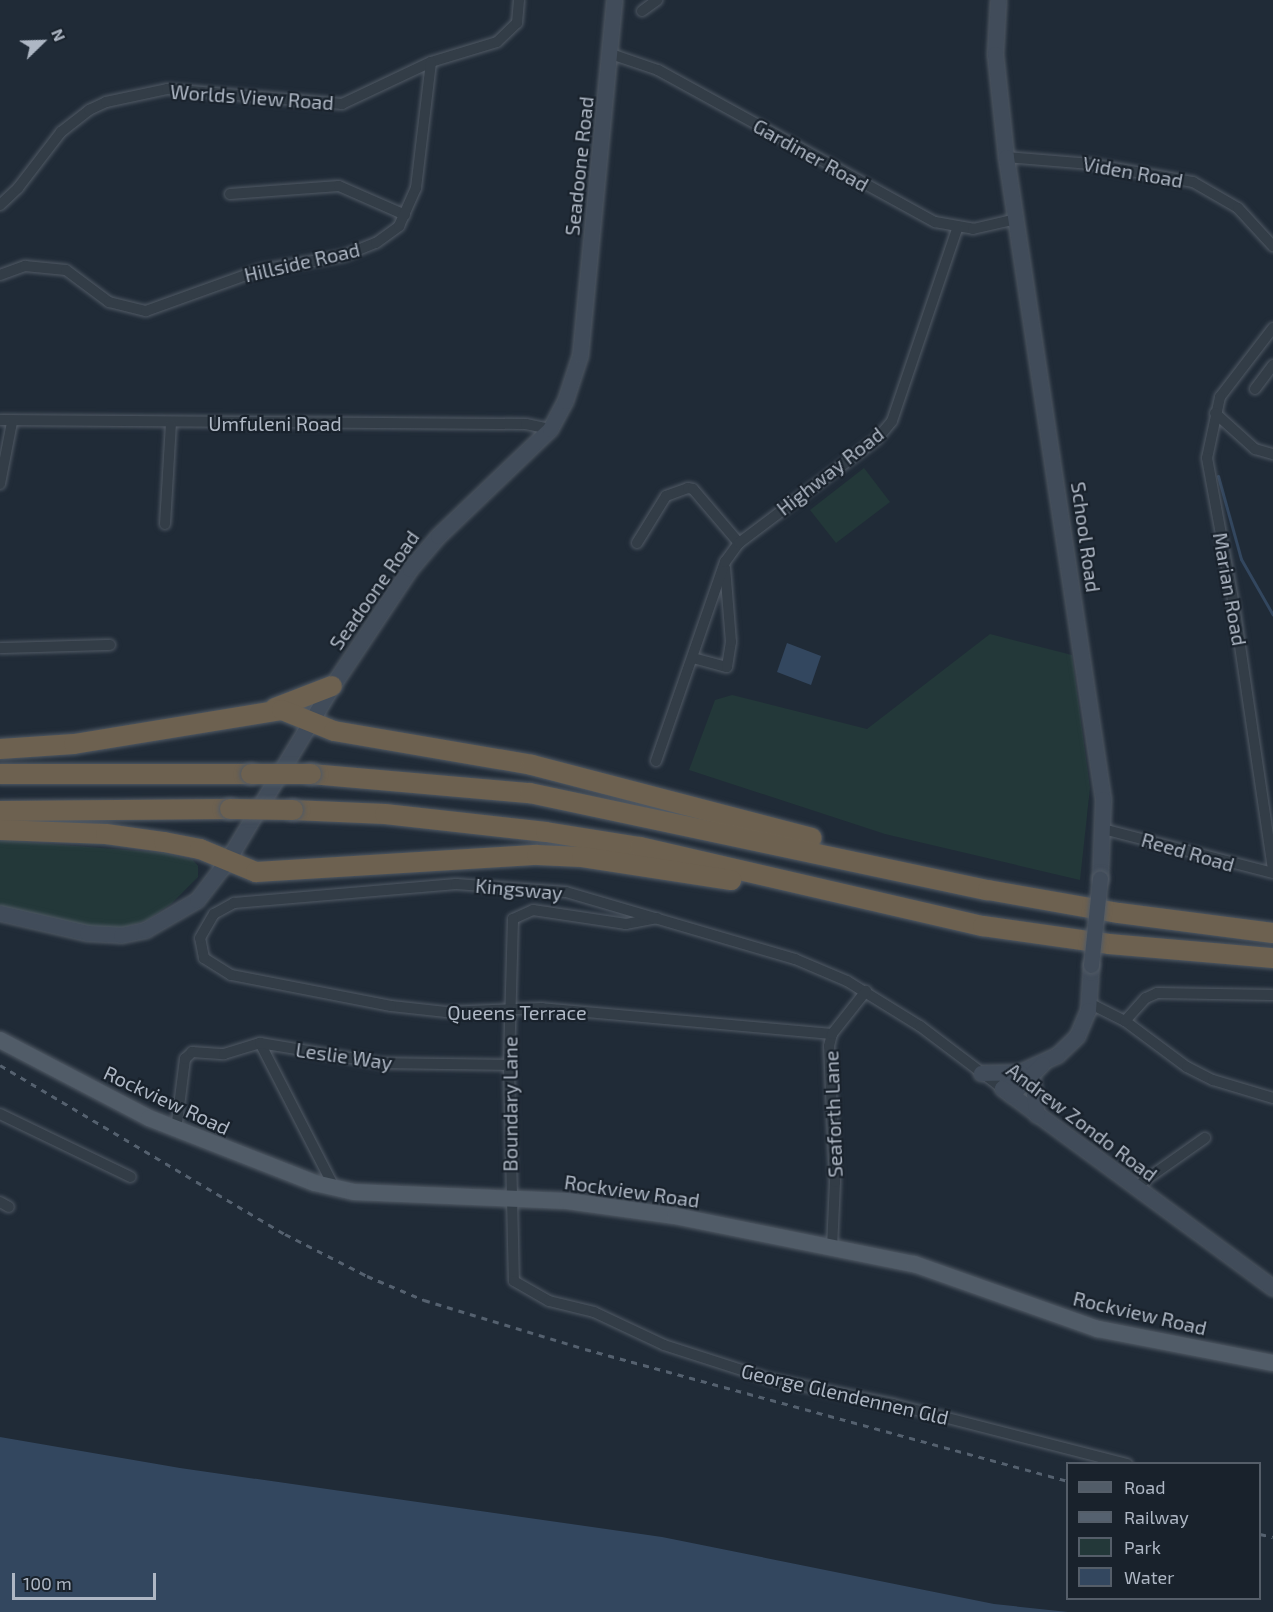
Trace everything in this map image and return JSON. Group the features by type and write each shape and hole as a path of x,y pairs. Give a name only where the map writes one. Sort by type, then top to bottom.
{"highway":[{"path":"0,749 74,744 269,710 305,699 332,686"},
{"path":"269,710 292,713 310,724 382,741 532,765 914,866 936,879"},
{"path":"0,774 311,774 530,793 936,879 1081,907 1273,933"},
{"path":"0,811 293,810 385,814 546,832 640,847 775,880 983,926 1109,944 1273,958"},
{"path":"0,830 106,834 164,842 200,849 256,872 556,855 744,882 775,880"}],"main road":[{"name":"Rockview Road","path":"0,1040 176,1130 287,1175 335,1188 612,1206 914,1264 1098,1329 1273,1363"}],"street":[{"path":"431,62 497,42 509,34 517,23 519,0"},
{"name":"Seadoone Road","path":"0,913 102,935 145,930 193,903 227,861 332,686 422,553 550,429 565,401 580,355 611,54 614,0"},
{"path":"642,11 657,0"},
{"name":"School Road","path":"998,0 995,54 1006,157 1099,763 1103,829 1089,1003 1081,1030 1072,1042 1026,1075 1007,1092"},
{"name":"Gardiner Road","path":"611,54 658,70 935,222 957,229 973,230 1016,219"},
{"name":"Worlds View Road","path":"0,205 18,188 61,132 89,110 106,102 167,89 342,104 431,62"},
{"name":"Hillside Road","path":"0,275 25,266 66,270 109,302 146,310 260,270 324,260 364,249 390,235 405,215 420,166 431,62"},
{"name":"Viden Road","path":"1006,157 1091,164 1193,182 1238,208 1272,242"},
{"path":"230,194 339,186 405,215"},
{"name":"Highway Road","path":"656,760 725,562 739,543 877,439 892,421 957,229"},
{"name":"Marian Road","path":"1273,328 1233,375 1215,413 1208,448 1210,482 1234,605 1273,870"},
{"path":"1255,389 1273,365"},
{"path":"1215,413 1255,449 1273,453"},
{"name":"Umfuleni Road","path":"0,420 171,424 526,424 550,429"},
{"path":"0,484 12,422"},
{"path":"165,524 171,424"},
{"path":"637,543 666,496 688,488 693,489 739,543"},
{"path":"693,658 727,667 731,642 725,562"},
{"path":"0,648 110,645"},
{"name":"Reed Road","path":"1103,829 1273,870"},
{"name":"Kingsway","path":"207,962 200,950 200,938 214,914 234,903 456,884 536,887 659,918 795,959 866,991"},
{"name":"Boundary Lane","path":"511,1198 509,1065 511,927 519,914 533,910 626,924 659,918"},
{"name":"Queens Terrace","path":"207,962 231,975 391,1006 434,1011 510,1010 613,1013 832,1034"},
{"name":"Seaforth Lane","path":"832,1248 832,1034 866,991"},
{"name":"Andrew Zondo Road","path":"866,991 1273,1288"},
{"path":"1125,1021 1146,998 1157,993 1273,994"},
{"path":"1089,1003 1125,1021 1200,1074 1273,1098"},
{"path":"260,1043 335,1188"},
{"name":"Leslie Way","path":"176,1130 185,1059 192,1052 224,1054 260,1043 381,1063 509,1065"},
{"path":"981,1073 1026,1075 1037,1115"},
{"path":"0,1114 132,1177"},
{"path":"1134,1188 1204,1138"},
{"name":"George Glendennen Gld","path":"511,1198 512,1278 549,1301 594,1312 654,1341 770,1379 893,1404 1119,1462"}],"green space":[{"path":"864,468 890,502 836,543 810,510"},
{"path":"990,634 1072,655 1090,788 1080,880 885,834 689,770 715,700 732,695 867,729"},
{"path":"0,840 165,853 193,860 198,866 198,877 171,904 147,920 123,928 95,929 0,909"}],"water":[{"path":"787,643 821,656 811,685 777,672"},
{"path":"0,1437 180,1468 662,1537 994,1604 1068,1612 0,1612"}],"waterway":[{"path":"1218,476 1241,559 1273,615"}],"railway":[{"path":"0,1065 285,1234 367,1276 424,1300 585,1349 1066,1480"},
{"path":"1261,1534 1273,1537"}]}
